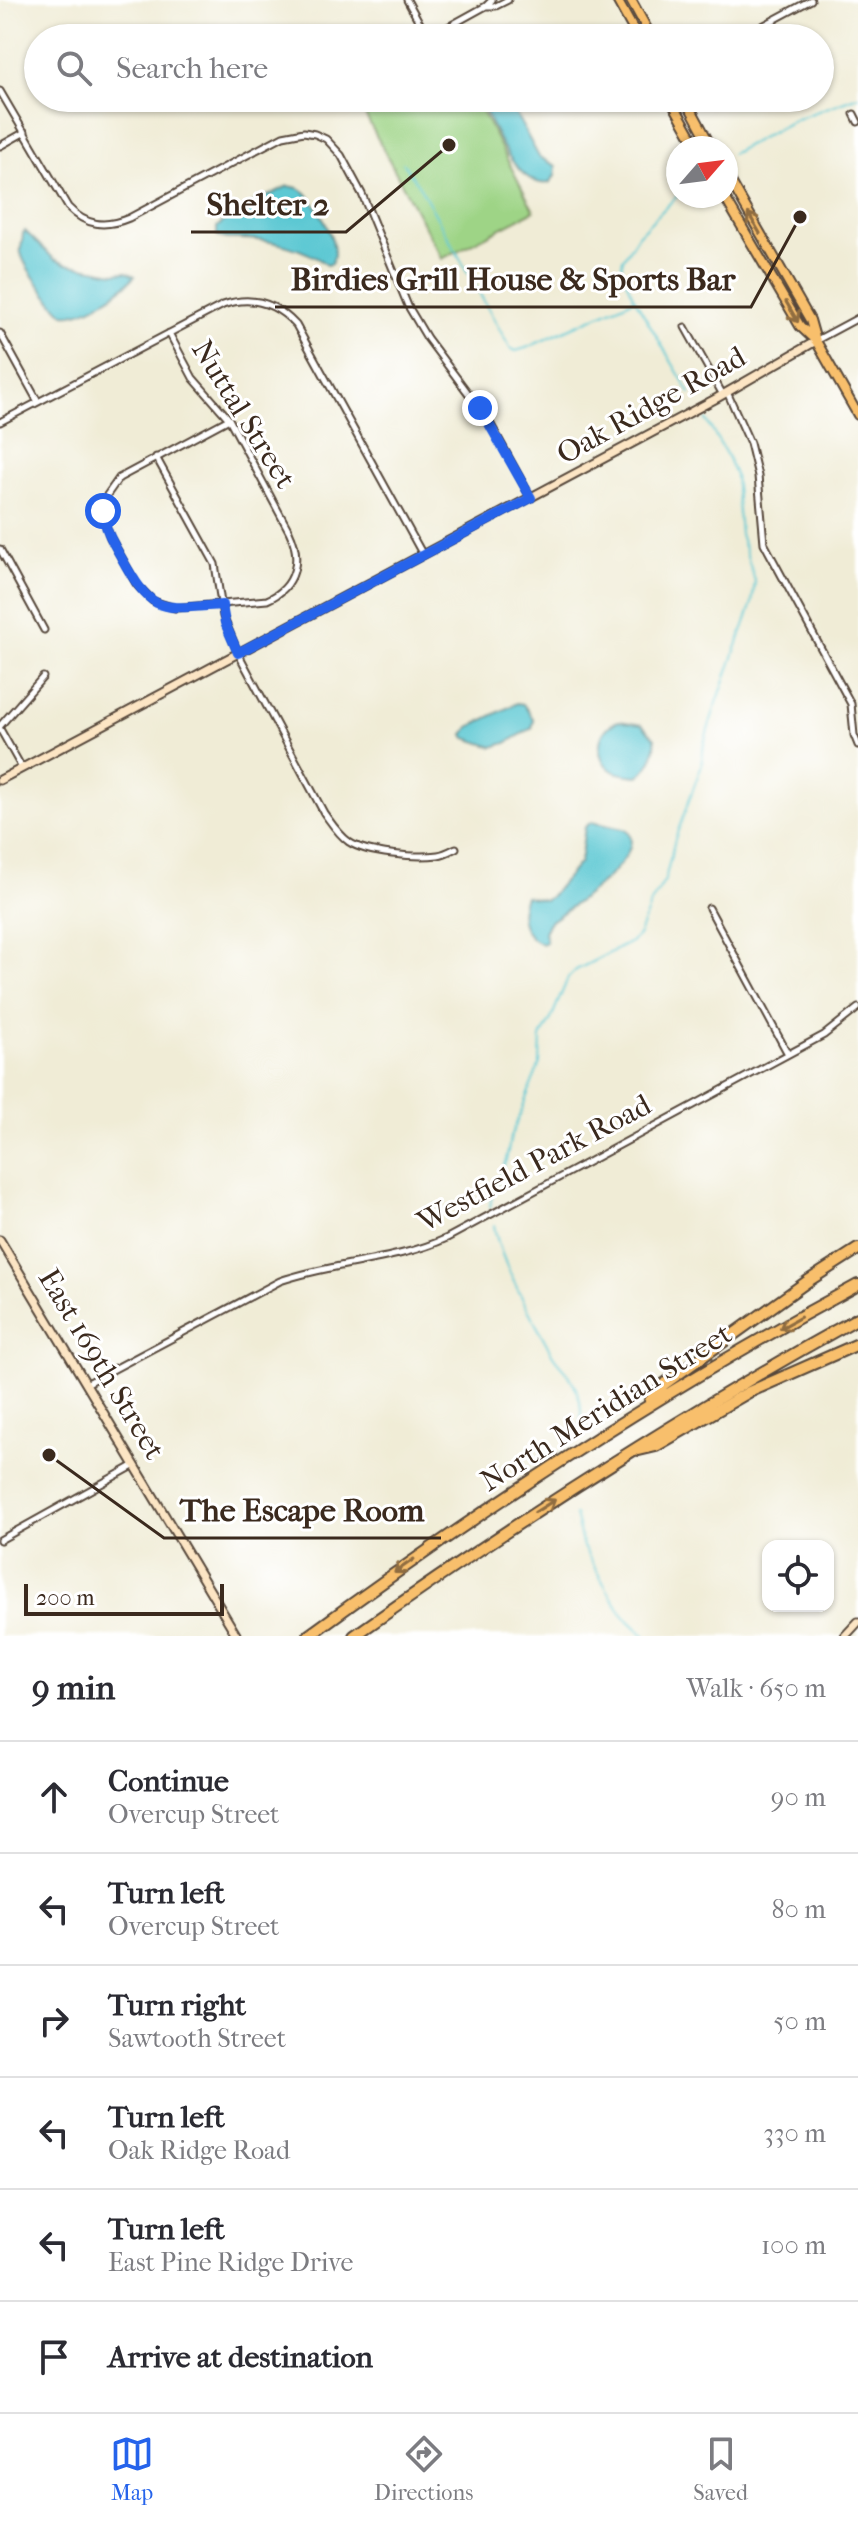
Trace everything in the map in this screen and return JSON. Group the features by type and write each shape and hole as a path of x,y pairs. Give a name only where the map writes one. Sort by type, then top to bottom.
{"highway":[{"path":"645,1407 663,1385 858,1249"},
{"name":"North Meridian Street","path":"308,1636 469,1521 645,1407 858,1285"},
{"name":"North Meridian Street","path":"354,1636 510,1528 629,1452 740,1384 858,1318"},
{"path":"629,1452 656,1446 749,1392 858,1344"}],"main road":[{"path":"617,0 630,24"},
{"path":"631,0 644,24"},
{"path":"678,112 691,136"},
{"path":"693,112 706,136"},
{"path":"738,194 810,320 816,341 858,415"},
{"path":"731,208 800,326 816,341"}],"street":[{"path":"407,0 420,24"},
{"path":"453,24 492,0"},
{"path":"486,6 496,6 508,0"},
{"path":"766,24 811,0"},
{"path":"0,91 68,207 87,222 109,225 131,217 283,136 304,132 326,139 341,155 362,194 408,306 427,338 489,421 531,498"},
{"path":"854,114 858,122"},
{"path":"0,146 25,132"},
{"path":"0,422 223,305 241,300 265,303 275,307 296,325 423,555"},
{"path":"816,341 858,318"},
{"path":"685,327 725,393 750,443 758,476 764,543 851,704 858,745"},
{"path":"0,333 38,402"},
{"name":"Nuttal Street","path":"169,333 197,383 229,419 296,547 293,576 280,593 260,602 222,605"},
{"name":"Oak Ridge Road","path":"0,780 531,498 816,341"},
{"path":"222,605 175,608 153,601 137,585 107,531 103,511 110,488 127,472 229,419"},
{"path":"156,457 215,564 225,623 238,653 336,831 357,846 377,850 422,856 443,854 456,848"},
{"path":"0,549 44,630"},
{"path":"22,768 0,728 43,677"},
{"path":"709,908 788,1054"},
{"name":"Westfield Park Road","path":"86,1384 280,1281 429,1246 824,1035 858,1008"},
{"name":"East 169th Street","path":"0,1240 237,1636"},
{"path":"0,1540 135,1465"},
{"path":"845,1636 858,1622"}],"green space":[{"path":"363,112 482,112 534,211 442,259"}],"water":[{"path":"486,112 515,112 539,157 556,166 555,176 549,183 537,182 526,176 498,137"},
{"path":"288,186 306,193 323,217 334,248 331,264 327,265 286,246 252,239 226,239 217,235 217,227 239,210"},
{"path":"25,231 54,259 66,264 135,276 92,307 64,314 24,260 21,248"},
{"path":"517,703 523,704 534,720 532,728 493,747 464,735 469,727"},
{"path":"619,721 642,725 655,738 651,760 638,776 616,772 602,759 602,737 611,725"},
{"path":"591,822 627,830 631,841 627,854 604,881 549,922 544,932 546,942 542,944 530,936 523,924 521,911 525,896 545,900 550,897 580,862 585,827"}],"waterway":[{"path":"834,105 858,96"},
{"path":"738,150 815,112"},
{"path":"403,163 421,189 510,348 516,351 526,348 635,299"},
{"path":"666,207 638,235 623,259 621,270 690,393"},
{"path":"490,1207 511,1137 540,1063 541,1037 568,978 576,970 633,941 665,880 675,839 701,767 713,714 752,603 755,581 740,534 735,475 706,420"},
{"path":"494,1225 518,1290 552,1354 578,1394 580,1431"},
{"path":"575,1515 583,1547 611,1596 624,1616 645,1636"}],"place":[{"name":"Shelter 2","path":"449,145"},
{"name":"Birdies Grill House & Sports Bar","path":"800,217"},
{"name":"The Escape Room","path":"49,1455"}],"route":[{"path":"103,511 110,537 143,594 163,606 175,608 222,605 225,623 238,653 531,498 480,408"}]}
